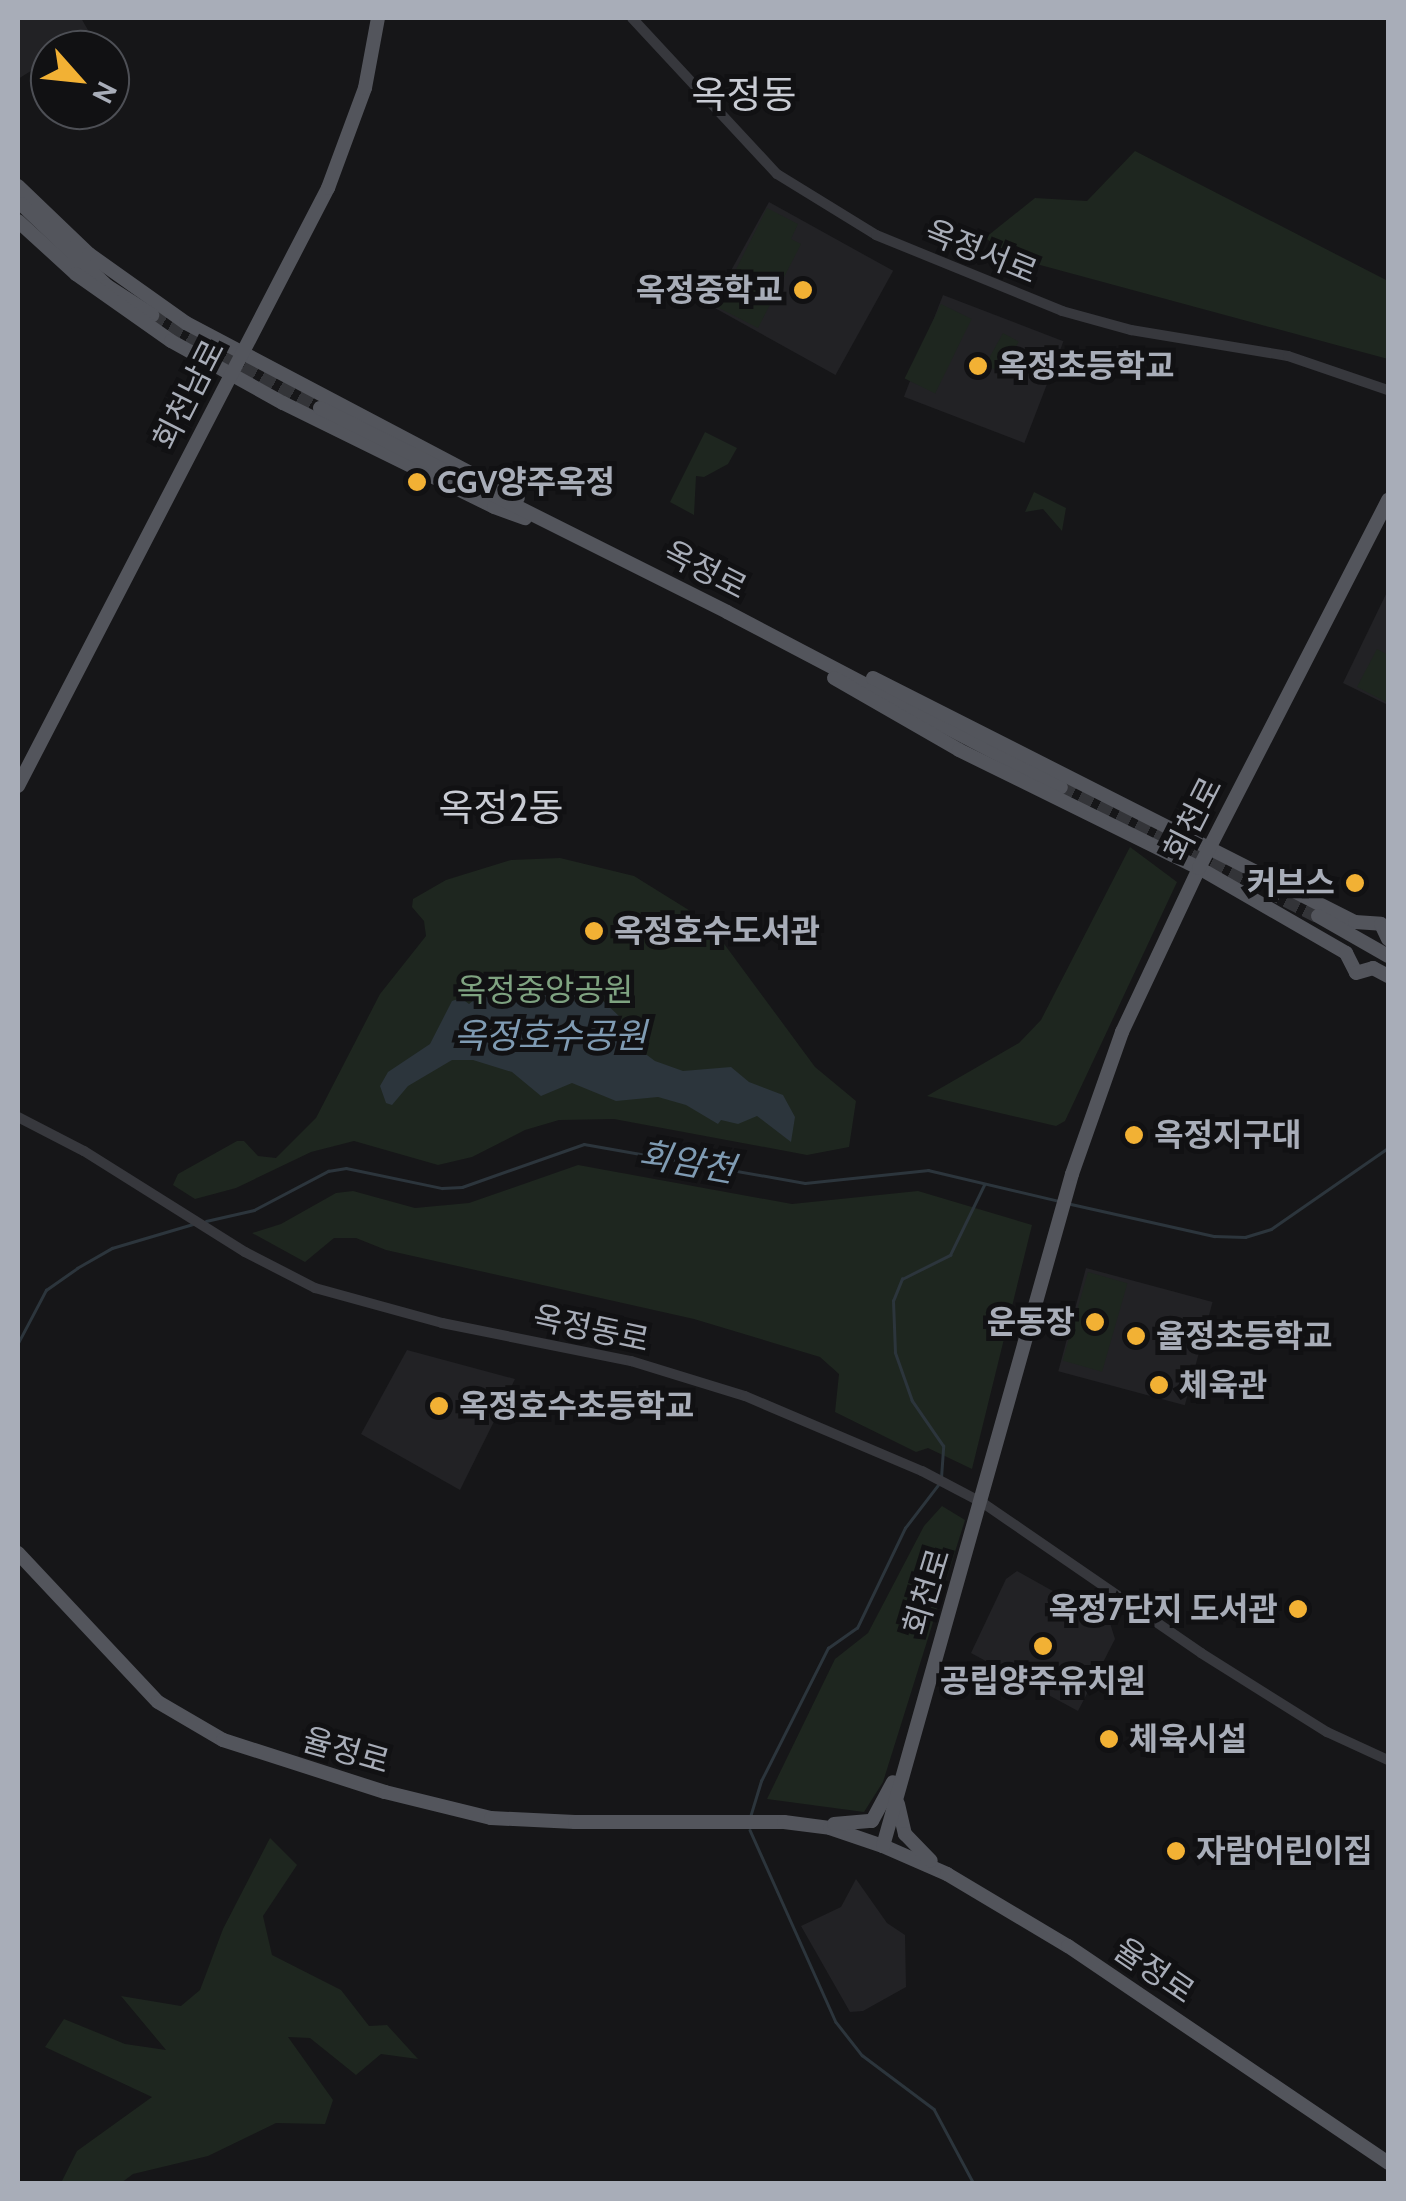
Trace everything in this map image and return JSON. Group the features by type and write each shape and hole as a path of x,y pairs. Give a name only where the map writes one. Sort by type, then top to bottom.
{"main road":[{"name":"회천남로","path":"18,786 342,157 366,88 378,18"},
{"path":"18,186 89,254 174,315 519,498 550,523"},
{"path":"18,200 107,286 152,316"},
{"path":"18,221 76,274 162,336 304,413 494,507 550,523"},
{"path":"162,336 175,333 174,315"},
{"path":"304,413 297,396 311,389"},
{"name":"옥정로","path":"320,408 1061,787"},
{"name":"회천로","path":"883,1846 902,1769 983,1503 1072,1174 1122,1032 1208,849 1388,500"},
{"path":"801,652 866,675 1355,922 1380,924 1388,939"},
{"path":"801,652 844,684 958,750 1199,868 1346,953 1356,973 1382,972"},
{"path":"1087,813 1100,805 1096,792"},
{"path":"1288,921 1282,899 1290,893 1300,895"},
{"path":"1318,916 1388,956"},
{"name":"율정로","path":"18,1553 158,1702 242,1748 491,1818 574,1822 760,1820 824,1828 883,1846 946,1874 1068,1946 1388,2163"},
{"path":"824,1828 872,1821 902,1769"},
{"path":"898,1785 905,1834 946,1874"}],"street":[{"name":"옥정서로","path":"632,18 777,174 876,235 1062,311 1131,330 1288,356 1388,390"},
{"name":"옥정동로","path":"18,1117 84,1151 244,1252 351,1301 631,1361 745,1396 922,1471 983,1503"},
{"path":"983,1503 1232,1672 1327,1732 1388,1760"}],"shaded area":[{"path":"18,18 81,18 88,30 30,30 30,72 18,79"},
{"name":"옥정중학교","path":"769,202 893,271 836,375 711,306"},
{"name":"옥정초등학교","path":"943,295 1063,341 1024,443 904,397"},
{"path":"1388,590 1388,705 1343,683"},
{"name":"율정초등학교","path":"1086,1268 1213,1302 1185,1405 1058,1371"},
{"name":"옥정호수초등학교","path":"407,1350 515,1379 460,1490 361,1434"},
{"name":"공립양주유치원","path":"1017,1571 1110,1623 1115,1639 1078,1711 971,1653 1006,1579"},
{"path":"856,1879 887,1923 905,1935 906,1987 863,2011 850,2012 801,1926 841,1907"}],"green space":[{"path":"1135,151 1388,281 1388,359 1018,259 985,238 1035,198 1087,201"},
{"path":"767,208 798,224 791,239 801,244 758,328 717,307"},
{"path":"941,304 972,319 935,394 905,379"},
{"path":"1003,333 1019,342 1001,373 986,364"},
{"path":"705,432 737,448 728,464 704,477 696,476 694,515 670,502"},
{"path":"1034,492 1066,508 1062,531 1043,509 1025,512"},
{"path":"1377,649 1388,655 1388,703 1357,687"},
{"path":"1130,847 1177,882 1065,1121 1056,1126 927,1096 1019,1043 1041,1020"},
{"name":"옥정중앙공원","path":"560,858 634,876 708,922 815,1067 856,1101 849,1147 807,1155 614,1119 559,1120 525,1130 472,1157 438,1165 354,1141 311,1152 236,1188 195,1199 173,1185 178,1174 237,1141 244,1141 258,1156 276,1158 316,1118 380,994 426,936 424,921 412,907 413,899 446,880 511,860"},
{"path":"578,1165 792,1204 918,1191 1032,1225 972,1469 928,1448 916,1452 835,1412 839,1374 820,1357 694,1319 386,1250 356,1238 334,1238 305,1262 252,1233 281,1224 336,1193 353,1191 415,1208 469,1203"},
{"name":"운동장","path":"1088,1272 1127,1283 1102,1372 1063,1360"},
{"path":"942,1506 965,1520 883,1782 864,1812 767,1799 835,1659 868,1633 924,1526"},
{"path":"270,1838 297,1865 263,1916 272,1955 341,1990 369,2026 387,2025 418,2059 381,2054 356,2075 310,2038 288,2037 333,2100 325,2124 276,2123 208,2156 133,2174 121,2183 61,2183 77,2151 152,2097 45,2047 64,2019 125,2044 166,2050 121,1996 181,2006 200,1990 223,1929"}],"water":[{"name":"옥정호수공원","path":"485,985 513,995 534,985 596,994 621,1018 632,1044 655,1061 683,1071 731,1067 749,1082 783,1095 795,1117 791,1142 757,1116 738,1124 721,1120 718,1124 686,1105 658,1097 616,1101 572,1083 541,1096 512,1072 473,1060 452,1060 408,1086 392,1105 386,1103 380,1086 388,1072 430,1044 452,1001 461,998 469,1004 475,999 474,989"}],"waterway":[{"name":"회암천","path":"206,1221 254,1210 328,1171 346,1168 442,1188 462,1187 584,1144 805,1183 928,1170 1059,1201"},
{"name":"회암천","path":"1071,1204 1214,1236 1245,1237 1271,1229 1388,1148"},
{"path":"941,1478 943,1446 912,1401 895,1353 893,1301 902,1279 950,1255 984,1185"},
{"name":"회암천","path":"18,1343 46,1290 77,1268 112,1248 193,1224"},
{"path":"750,1817 761,1781 828,1648 857,1628 905,1528 938,1485"},
{"path":"750,1830 836,2022 862,2055 934,2109 974,2184"}],"tunnel":[{"path":"152,315 320,408"},
{"path":"1061,787 1318,916"}],"place":[{"name":"옥정중학교","path":"803,290"},
{"name":"옥정초등학교","path":"978,366"},
{"name":"CGV양주옥정","path":"417,482"},
{"name":"커브스","path":"1355,883"},
{"name":"옥정호수도서관","path":"594,931"},
{"name":"옥정지구대","path":"1134,1135"},
{"name":"운동장","path":"1095,1322"},
{"name":"율정초등학교","path":"1136,1336"},
{"name":"체육관","path":"1159,1385"},
{"name":"옥정호수초등학교","path":"439,1406"},
{"name":"옥정7단지 도서관","path":"1298,1609"},
{"name":"공립양주유치원","path":"1043,1646"},
{"name":"체육시설","path":"1109,1739"},
{"name":"자람어린이집","path":"1176,1851"}],"district":[{"name":"옥정동","path":"744,95"},
{"name":"옥정2동","path":"501,808"}]}
